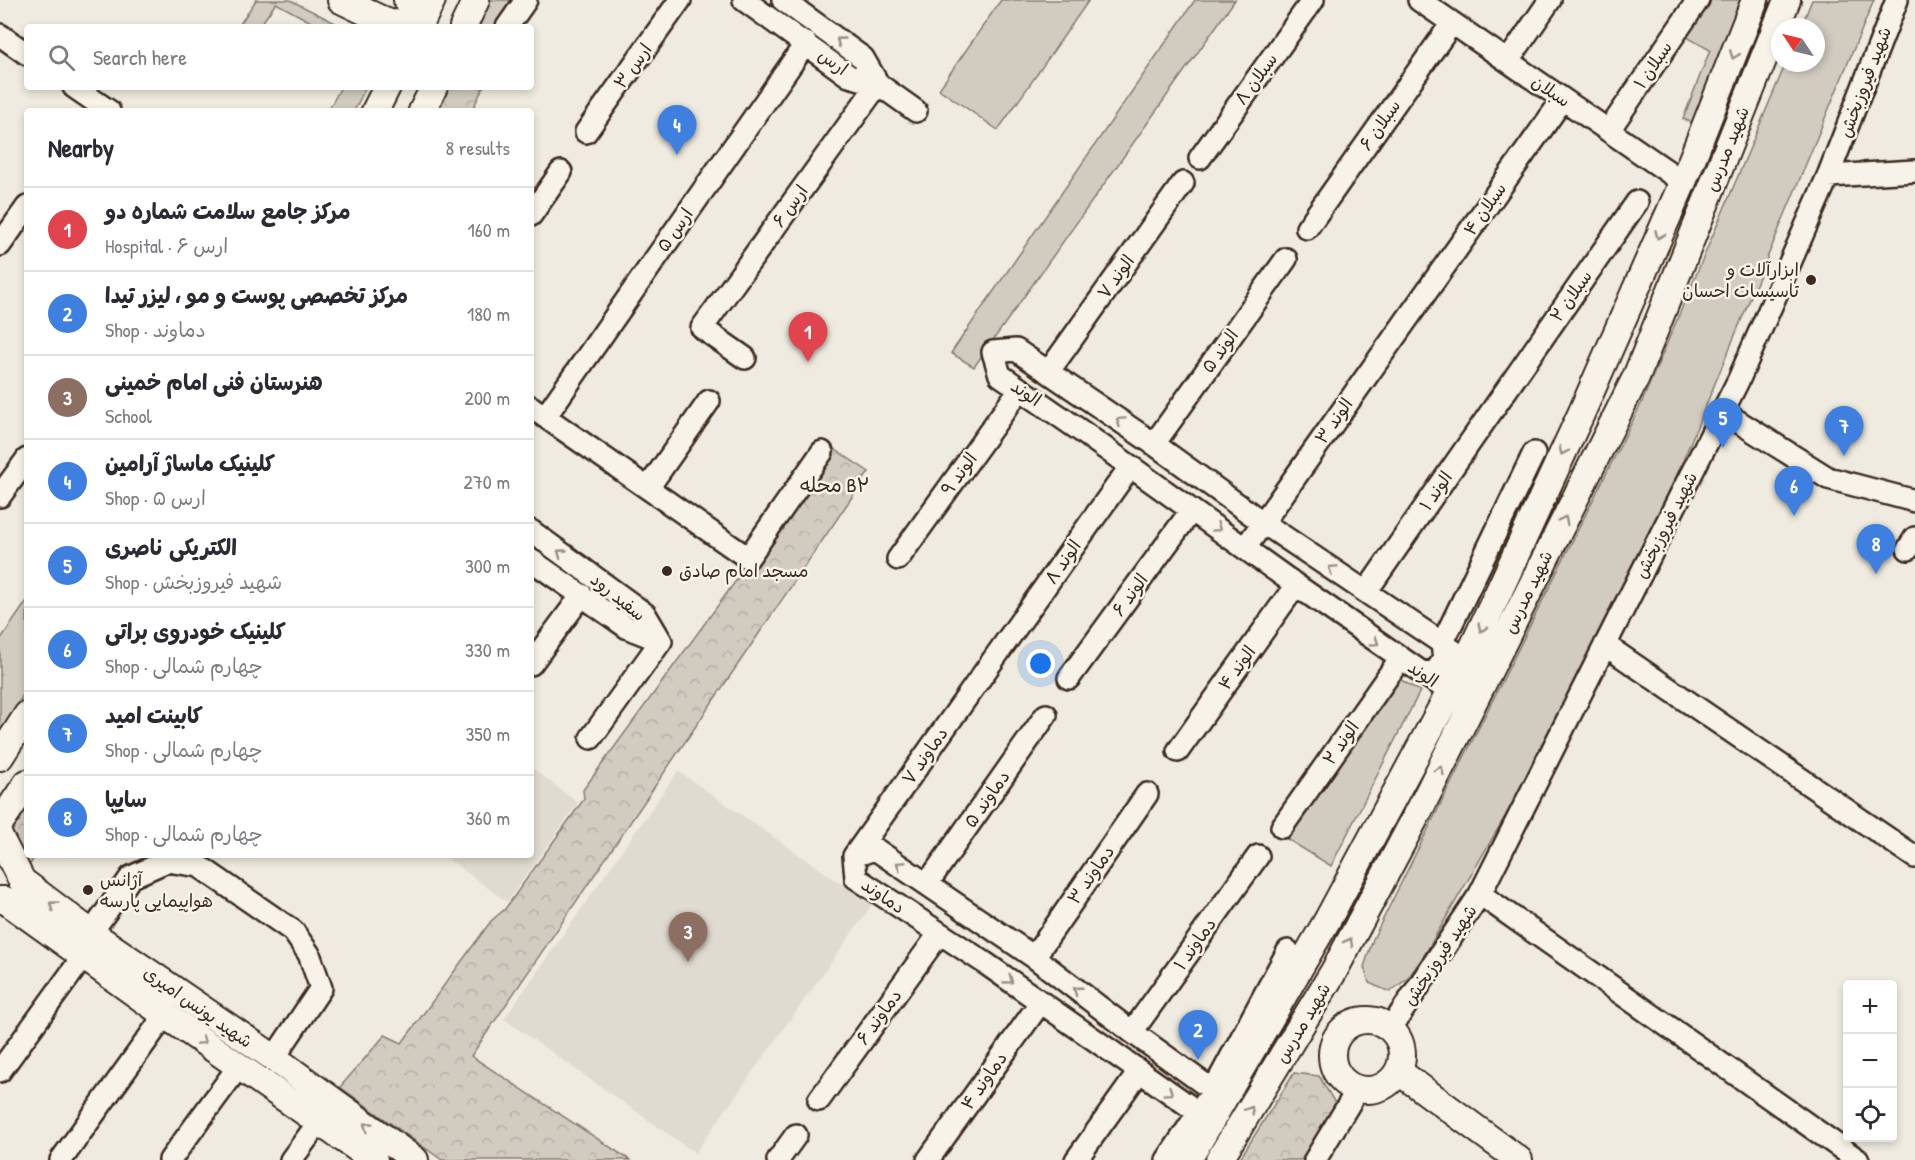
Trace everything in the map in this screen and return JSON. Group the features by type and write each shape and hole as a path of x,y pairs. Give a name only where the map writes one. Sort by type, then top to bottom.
{"main road":[{"path":"341,0 389,23 399,24"},
{"path":"407,0 419,24"},
{"path":"421,24 432,0"},
{"path":"464,24 476,0"},
{"name":"شهید مدرس","path":"1188,1160 1205,1117 1328,920 1467,660 1581,414 1683,182 1755,0"},
{"name":"شهید مدرس","path":"1219,1160 1334,971 1421,807 1636,376 1787,0"},
{"path":"376,108 386,90"},
{"path":"424,108 432,90"},
{"path":"1581,414 1610,428"},
{"path":"0,757 24,720"},
{"path":"0,823 24,787"},
{"name":"شهید یونس امیری","path":"0,838 22,881 91,933 165,1015 374,1160"},
{"name":"شهید یونس امیری","path":"0,900 5,900 83,957 129,974 274,1059 409,1159"},
{"path":"1370,1019 1391,1028 1402,1048 1402,1060 1391,1081 1370,1090 1358,1089 1347,1084 1339,1076 1334,1066 1332,1054 1339,1033 1348,1025 1359,1020 1370,1019"},
{"path":"1302,1025 1334,1043"},
{"path":"1398,1071 1519,1160"},
{"path":"287,1099 303,1080"}],"street":[{"path":"509,24 526,0"},
{"name":"ارس ۳","path":"586,132 680,0"},
{"name":"ارس","path":"783,0 863,58 878,84"},
{"name":"سبلان ۸","path":"1200,158 1313,0"},
{"name":"سبلان","path":"1419,0 1683,182"},
{"path":"1508,61 1550,0"},
{"name":"سبلان ۱","path":"1609,130 1698,0"},
{"name":"شهید فیروزبخش","path":"1391,1028 1480,894 1723,412 1828,176 1897,0"},
{"name":"ارس","path":"750,2 849,76 878,84"},
{"name":"سبلان ۶","path":"1307,228 1452,23"},
{"path":"0,35 24,52"},
{"name":"ارس ۵","path":"538,412 806,43"},
{"path":"878,84 916,111"},
{"name":"ارس ۶","path":"745,358 702,328 878,84"},
{"path":"78,90 101,108"},
{"name":"سبلان ۴","path":"1406,320 1563,99"},
{"path":"1828,176 1915,171"},
{"path":"534,211 561,172"},
{"name":"الوند ۷","path":"1049,371 1183,183"},
{"name":"سبلان ۲","path":"1505,390 1637,202"},
{"path":"0,245 24,211"},
{"name":"الوند ۵","path":"1154,444 1286,259"},
{"name":"الوند ۳","path":"1245,548 1406,320"},
{"name":"الوند","path":"1450,692 1400,659 1000,375 993,352 1016,350 1049,371 1262,522 1467,660"},
{"name":"الوند ۹","path":"898,559 1020,389"},
{"name":"الوند ۱","path":"1332,611 1360,587 1505,390"},
{"path":"648,488 709,401"},
{"path":"1081,431 1099,406"},
{"path":"538,412 748,558 822,452"},
{"path":"1723,412 1828,478 1915,501"},
{"path":"1421,673 1436,671 1444,659 1442,644 1534,453"},
{"path":"1151,482 1171,456"},
{"path":"0,496 24,463"},
{"name":"الوند ۸","path":"996,656 1130,467"},
{"name":"الوند ۶","path":"1069,678 1191,511"},
{"name":"سفید رود","path":"534,533 645,614 661,641"},
{"name":"سفید رود","path":"534,562 622,624 661,641"},
{"name":"الوند ۴","path":"1178,751 1296,585"},
{"path":"534,660 582,595"},
{"path":"622,624 636,607"},
{"path":"591,738 661,641"},
{"path":"1605,645 1915,857"},
{"name":"دماوند ۷","path":"854,856 996,656"},
{"name":"الوند ۲","path":"1282,827 1400,659"},
{"name":"دماوند ۵","path":"927,884 1046,715"},
{"name":"دماوند ۳","path":"1034,957 1148,794"},
{"name":"دماوند","path":"1205,1117 985,963 856,878 854,856 875,849 1034,957 1219,1095"},
{"name":"دماوند ۱","path":"1132,1032 1258,856"},
{"path":"91,933 131,877 150,861 199,866 293,931 309,954 321,988 274,1059"},
{"path":"1480,894 1858,1160"},
{"name":"دماوند ۶","path":"819,1100 939,934"},
{"path":"985,963 1005,937"},
{"path":"1219,1095 1288,951"},
{"path":"0,1071 83,957"},
{"name":"دماوند ۴","path":"928,1160 1040,1003"},
{"path":"1084,1034 1103,1010"},
{"path":"61,1160 165,1015"},
{"path":"170,1160 239,1066"},
{"path":"1076,1160 1139,1072"},
{"path":"1315,1160 1358,1089"},
{"path":"1167,1160 1205,1117"},
{"path":"291,1160 319,1122"},
{"path":"778,1160 796,1135"}],"shaded area":[{"path":"534,769 578,803 507,902 447,858 534,858"},
{"path":"678,771 872,905 695,1153 504,1019"}],"green space":[{"path":"256,0 290,0 337,24 314,24 276,3 261,24 240,24"},
{"path":"481,0 517,0 500,24 469,24"},
{"path":"1001,0 1089,0 998,130 939,89"},
{"path":"1195,0 1235,0 974,367 951,353"},
{"path":"1711,0 1743,0 1696,124 1683,119 1710,50 1685,36"},
{"path":"1812,0 1874,0 1677,475 1550,734 1425,954 1408,978 1390,992 1369,983 1364,967 1373,939 1642,402 1782,72 1825,72 1825,18 1805,18"},
{"path":"339,90 364,90 356,108 330,108"},
{"path":"438,90 482,90 473,108 430,108"},
{"path":"833,448 869,472 471,1056 630,1160 442,1160 340,1087 385,1035 402,1043 491,921 505,909 584,799 583,790"},
{"path":"24,605 24,694 0,732 0,640"},
{"path":"1396,677 1420,691 1331,866 1287,839"},
{"path":"24,800 24,858 34,858 27,869 5,829"},
{"path":"1294,1073 1319,1076 1335,1103 1320,1133 1301,1160 1239,1160"}],"place":[{"name":"کلینیک ماساژ آرامین","path":"677,155"},
{"name":"ابزارآلات و تاسیسات احسان","path":"1811,280"},
{"name":"مرکز جامع سلامت شماره دو","path":"808,362"},
{"name":"الکتریکی ناصری","path":"1723,448"},
{"name":"کابینت امید","path":"1844,456"},
{"name":"کلینیک خودروی براتی","path":"1794,516"},
{"name":"مسجد امام صادق","path":"667,571"},
{"name":"سایپا","path":"1876,574"},
{"name":"آژانس هواپیمایی پارسه","path":"88,890"},
{"name":"هنرستان فنی امام خمینی","path":"688,962"},
{"name":"مرکز تخصصی پوست و مو ، لیزر تیدا","path":"1198,1060"}],"district":[{"name":"محله B۲","path":"835,485"}]}
